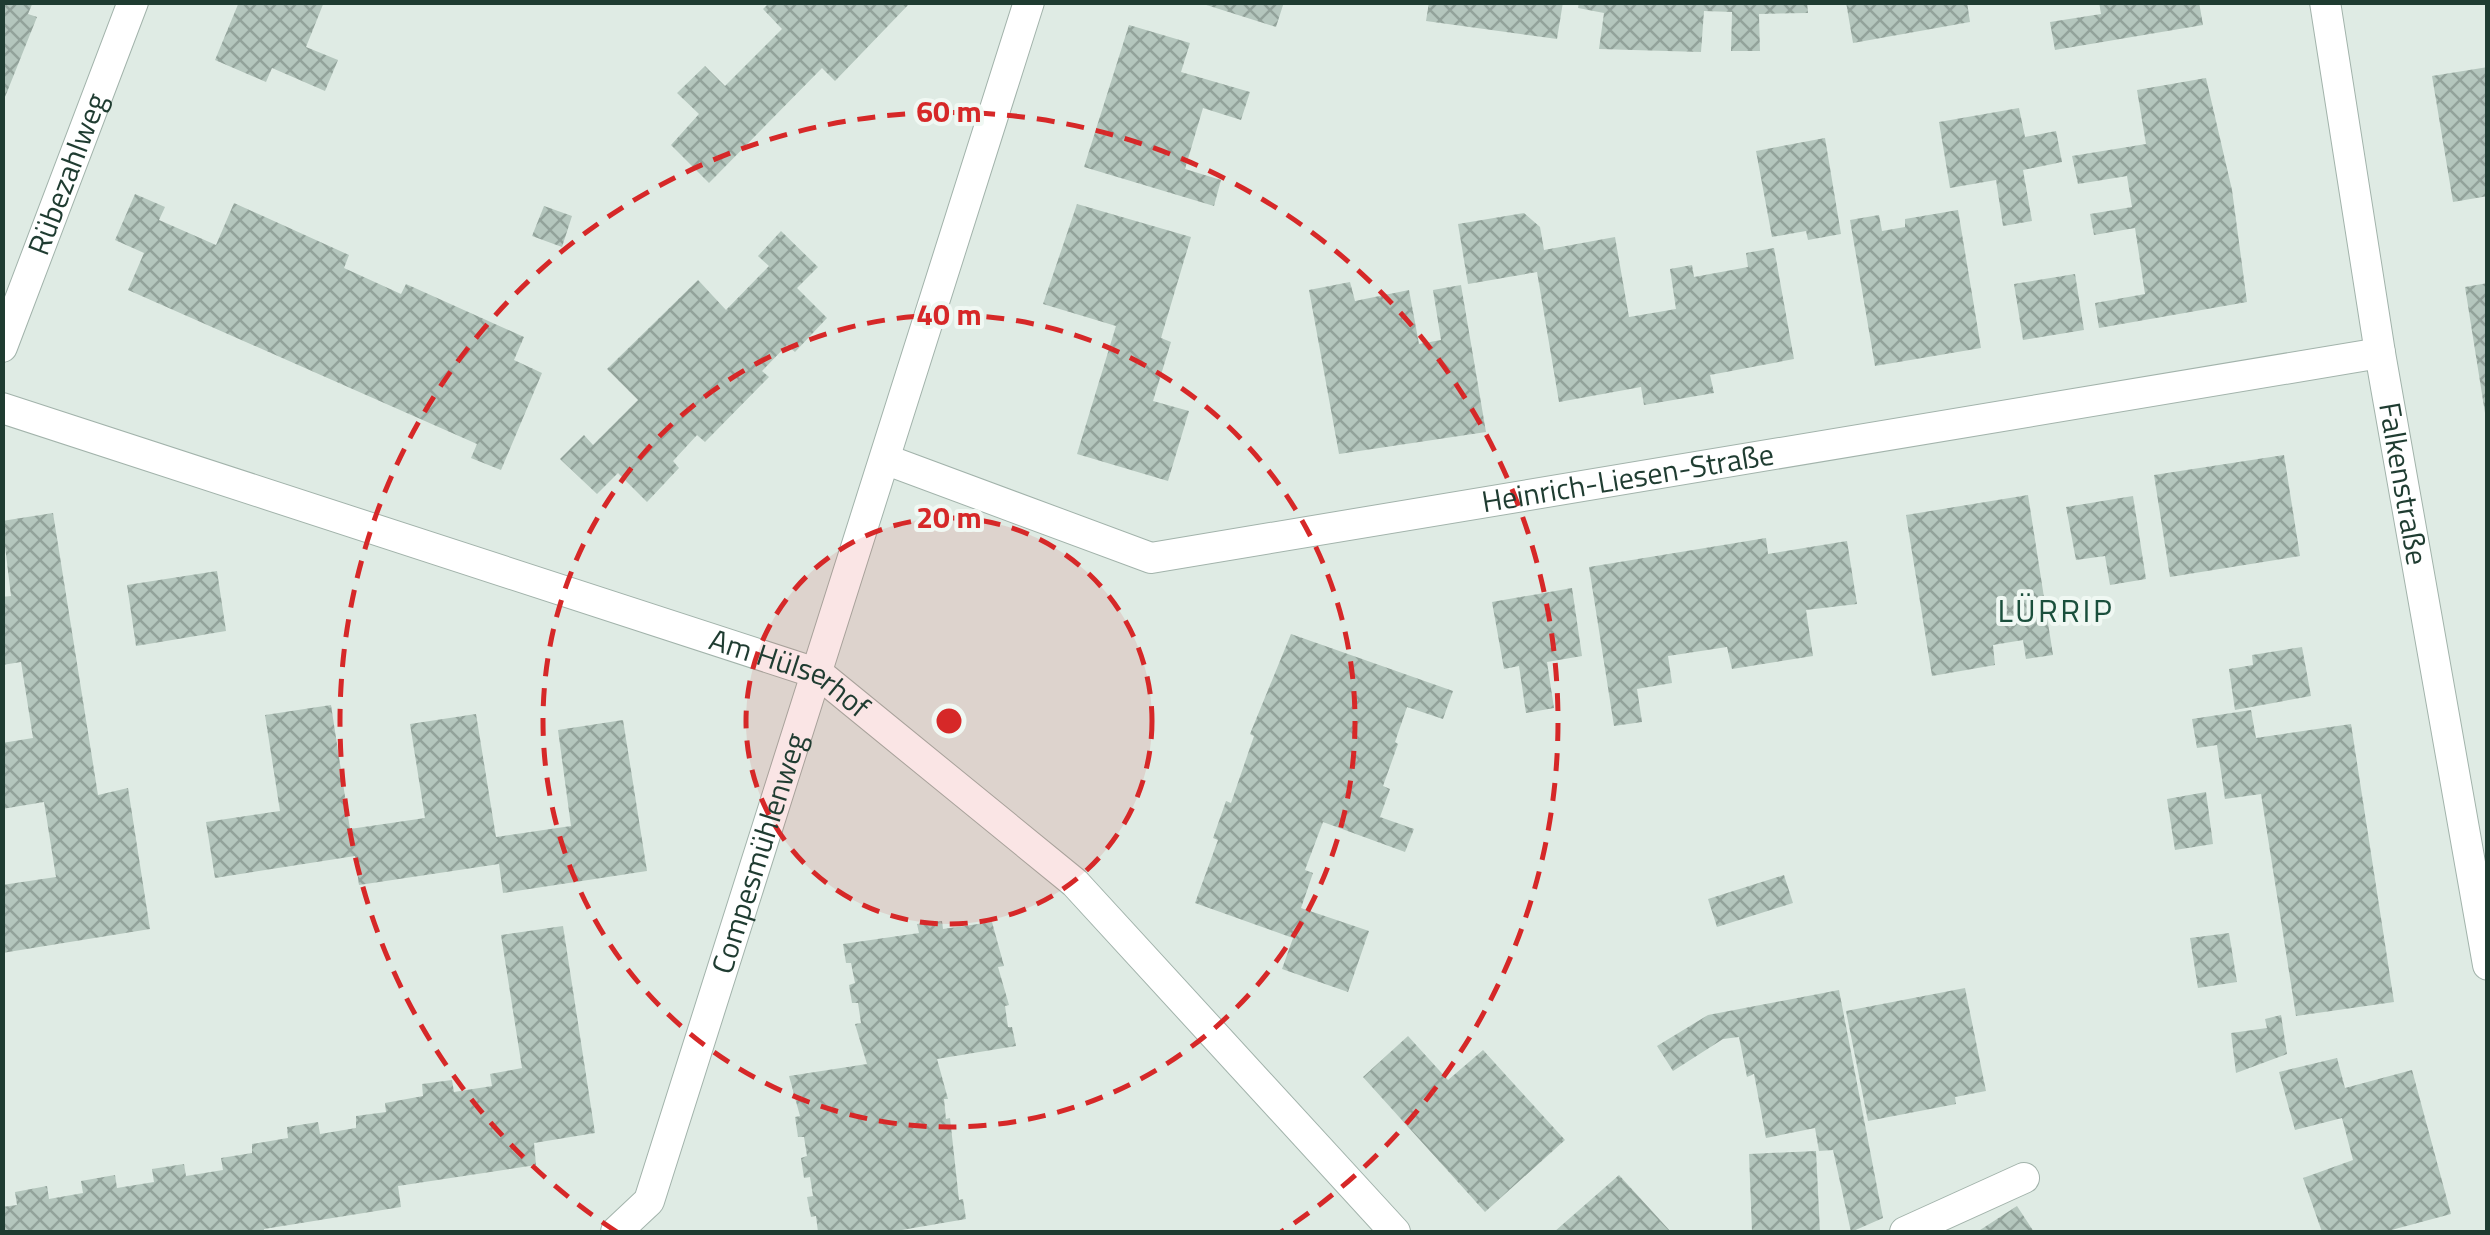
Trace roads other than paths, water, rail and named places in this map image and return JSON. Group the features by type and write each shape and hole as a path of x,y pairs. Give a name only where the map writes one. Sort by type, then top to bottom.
{"street":[{"name":"Rübezahlweg","path":"2,347 132,2"},
{"name":"Compesmühlenweg","path":"616,1232 649,1200 820,674 1029,2"},
{"name":"Falkenstraße","path":"2325,2 2380,353 2488,965"},
{"name":"Heinrich-Liesen-Straße","path":"887,460 1151,558 2380,353"},
{"name":"Am Hülserhof","path":"2,408 820,674 1076,883 1395,1232"},
{"path":"1906,1232 2024,1178"}],"district":[{"name":"LÜRRIP","path":"2056,611"}]}
